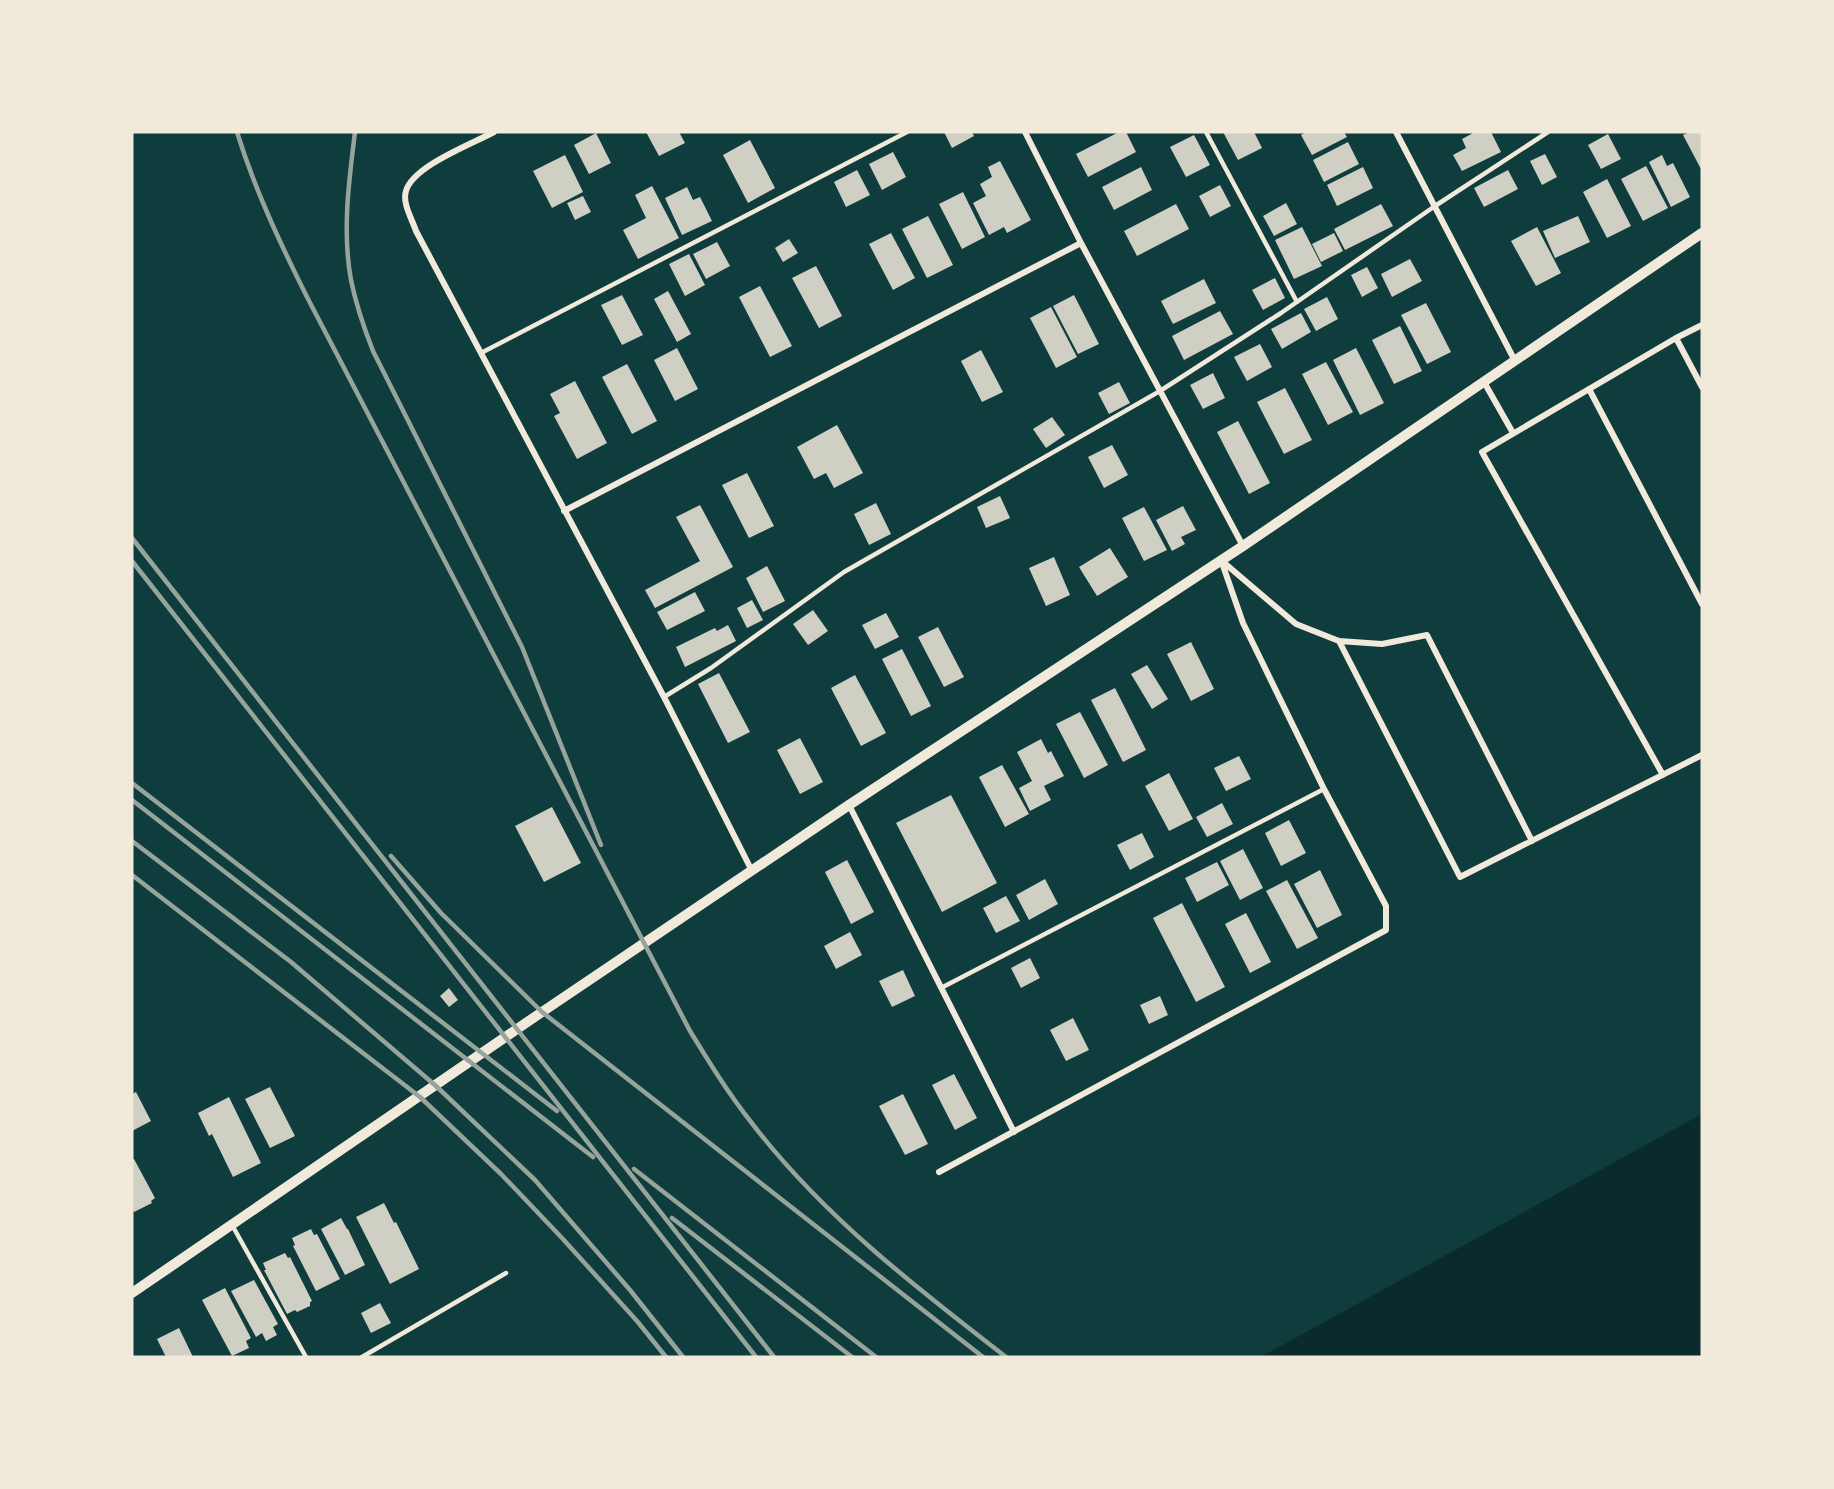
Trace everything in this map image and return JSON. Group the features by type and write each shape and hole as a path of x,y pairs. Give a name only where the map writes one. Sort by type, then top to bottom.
{"street":[{"path":"494,132 430,165 414,176 406,191 407,207 416,231 664,697 752,871"},
{"path":"1025,132 1081,243 1243,546"},
{"path":"1396,132 1515,361"},
{"path":"132,1293 542,1012 849,805 1243,546 1702,233"},
{"path":"564,511 1081,243"},
{"path":"1663,775 1482,452 1702,325"},
{"path":"1676,338 1702,387"},
{"path":"1484,382 1514,433"},
{"path":"1589,389 1702,604"},
{"path":"1221,560 1296,624 1339,641 1382,644 1427,635 1532,841"},
{"path":"939,1172 1386,930 1386,906 1324,789 1243,623 1221,560"},
{"path":"1339,641 1460,877 1702,755"},
{"path":"849,805 1014,1132"}],"lane":[{"path":"481,353 907,132"},
{"path":"1206,132 1297,302"},
{"path":"664,697 711,668 844,572 1160,391 1297,302 1435,206 1548,132"},
{"path":"941,988 1324,789"},
{"path":"232,1225 306,1357"},
{"path":"362,1357 506,1273"}],"water":[{"path":"1702,1114 1702,1357 1261,1357"}],"building":[{"path":"646,132 679,132 685,143 659,156"},
{"path":"944,132 972,132 974,136 952,148"},
{"path":"1119,132 1126,132 1136,152 1088,177 1076,154"},
{"path":"1223,132 1254,132 1262,148 1238,160"},
{"path":"1306,132 1344,132 1347,137 1312,155 1301,135"},
{"path":"1475,132 1491,132 1501,152 1462,171 1453,155 1466,148 1462,139"},
{"path":"1690,132 1702,132 1702,171 1683,135"},
{"path":"596,133 611,163 589,174 574,145"},
{"path":"1608,134 1621,159 1601,169 1588,145"},
{"path":"1194,135 1210,165 1186,177 1170,147"},
{"path":"750,140 775,188 748,203 723,155"},
{"path":"1348,142 1359,164 1324,182 1313,160"},
{"path":"893,152 906,177 882,190 869,164"},
{"path":"1545,154 1557,177 1542,185 1530,161"},
{"path":"565,155 583,192 552,208 533,171"},
{"path":"1662,155 1667,166 1673,163 1690,197 1671,207 1649,162"},
{"path":"1000,161 1031,220 1007,233 1004,227 989,235 973,203 986,196 980,184 992,177 988,167"},
{"path":"1646,166 1668,208 1643,221 1621,179"},
{"path":"1141,167 1152,190 1114,210 1102,187"},
{"path":"1363,167 1373,188 1337,206 1327,185"},
{"path":"857,170 870,195 846,207 834,182"},
{"path":"1508,170 1518,189 1484,207 1474,188"},
{"path":"1607,179 1631,226 1607,238 1583,192"},
{"path":"1220,185 1231,206 1210,217 1199,196"},
{"path":"652,186 679,238 638,259 623,230 646,218 635,195"},
{"path":"687,187 693,200 700,197 712,221 682,235 665,198"},
{"path":"963,192 985,237 962,249 939,204"},
{"path":"583,196 591,212 575,220 567,203"},
{"path":"1286,203 1297,224 1274,236 1263,216"},
{"path":"1176,204 1189,229 1137,256 1124,231"},
{"path":"1381,204 1393,226 1345,250 1334,229"},
{"path":"928,216 953,265 927,278 902,229"},
{"path":"1578,216 1590,242 1555,258 1543,231"},
{"path":"1302,227 1322,266 1294,279 1275,240"},
{"path":"1537,227 1561,273 1536,286 1511,241"},
{"path":"891,233 915,278 893,290 869,244"},
{"path":"1334,233 1343,251 1321,262 1312,244"},
{"path":"789,239 798,253 783,262 775,248"},
{"path":"717,242 730,266 706,279 693,254"},
{"path":"689,254 705,285 685,296 669,264"},
{"path":"1410,259 1422,281 1392,297 1381,274"},
{"path":"816,266 842,316 819,328 792,278"},
{"path":"1367,267 1378,288 1362,297 1351,275"},
{"path":"1275,278 1285,298 1263,310 1252,290"},
{"path":"1204,279 1216,303 1173,324 1161,301"},
{"path":"760,286 792,346 770,357 739,297"},
{"path":"668,291 691,334 677,342 654,299"},
{"path":"622,295 643,335 622,345 601,305"},
{"path":"1074,295 1099,344 1078,354 1053,306"},
{"path":"1327,297 1338,319 1316,331 1304,309"},
{"path":"1426,303 1451,352 1427,364 1401,315"},
{"path":"1051,307 1077,357 1056,368 1030,318"},
{"path":"1220,311 1233,334 1184,360 1172,336"},
{"path":"1301,313 1311,332 1282,349 1271,329"},
{"path":"1400,326 1422,371 1394,384 1372,340"},
{"path":"1260,344 1272,367 1247,381 1234,357"},
{"path":"677,348 698,389 675,401 654,360"},
{"path":"1356,348 1384,403 1360,415 1333,360"},
{"path":"981,350 1003,392 982,402 961,361"},
{"path":"1326,362 1353,412 1328,425 1302,374"},
{"path":"627,364 657,421 632,434 602,377"},
{"path":"1213,373 1225,398 1203,409 1190,385"},
{"path":"575,381 607,443 577,459 554,416 560,413 550,394"},
{"path":"1119,382 1130,403 1109,414 1098,393"},
{"path":"1285,388 1312,440 1284,454 1257,402"},
{"path":"1052,417 1065,435 1046,448 1033,429"},
{"path":"1238,421 1270,483 1249,494 1217,432"},
{"path":"837,425 863,473 834,488 826,473 814,479 797,447"},
{"path":"1112,445 1128,475 1104,488 1088,457"},
{"path":"747,473 774,526 749,538 722,485"},
{"path":"1000,496 1010,518 986,528 977,507"},
{"path":"876,503 891,534 869,545 854,514"},
{"path":"700,505 733,567 655,608 645,590 700,561 676,517"},
{"path":"1183,506 1196,530 1181,537 1185,544 1172,551 1156,520"},
{"path":"1144,507 1167,550 1144,561 1122,518"},
{"path":"1110,548 1128,577 1097,596 1079,567"},
{"path":"1054,557 1070,595 1046,606 1029,568"},
{"path":"767,566 785,601 763,612 746,578"},
{"path":"695,592 705,611 667,630 657,612"},
{"path":"752,600 763,620 747,628 737,608"},
{"path":"813,610 828,631 808,645 793,624"},
{"path":"886,613 899,637 875,649 862,625"},
{"path":"728,625 736,641 685,667 676,647 715,628 717,631"},
{"path":"938,627 964,677 944,687 918,637"},
{"path":"1191,642 1214,689 1191,701 1167,654"},
{"path":"902,649 931,706 911,716 882,659"},
{"path":"1147,665 1168,699 1152,709 1131,674"},
{"path":"719,673 750,732 728,743 698,684"},
{"path":"855,675 886,733 861,746 831,688"},
{"path":"1115,688 1146,750 1123,762 1091,700"},
{"path":"1080,712 1108,765 1084,778 1056,724"},
{"path":"800,738 823,782 800,794 777,750"},
{"path":"1041,739 1048,753 1051,751 1064,776 1044,786 1051,800 1030,811 1019,788 1032,781 1017,752"},
{"path":"1239,756 1251,779 1226,791 1214,768"},
{"path":"1002,765 1029,814 1005,827 979,777"},
{"path":"1169,773 1193,819 1169,831 1145,786"},
{"path":"951,795 997,883 942,912 896,823"},
{"path":"1222,803 1233,824 1207,837 1196,817"},
{"path":"552,807 581,863 544,882 515,826"},
{"path":"1289,820 1306,853 1281,866 1265,833"},
{"path":"1142,833 1154,857 1130,870 1117,845"},
{"path":"1243,849 1263,888 1240,900 1220,861"},
{"path":"847,860 874,912 851,924 825,872"},
{"path":"1217,862 1229,885 1197,902 1185,878"},
{"path":"1320,870 1342,915 1317,928 1294,884"},
{"path":"1045,879 1058,904 1029,920 1016,895"},
{"path":"1287,880 1318,938 1297,949 1266,891"},
{"path":"1006,896 1020,921 996,933 983,908"},
{"path":"1182,903 1225,987 1196,1002 1153,918"},
{"path":"1246,913 1271,962 1250,973 1225,924"},
{"path":"850,932 862,955 836,969 824,946"},
{"path":"1030,958 1040,978 1021,988 1011,968"},
{"path":"903,970 915,996 892,1007 879,981"},
{"path":"449,988 458,1000 449,1007 440,996"},
{"path":"1160,996 1168,1015 1149,1024 1140,1005"},
{"path":"1073,1018 1089,1050 1066,1061 1050,1030"},
{"path":"954,1074 977,1118 955,1130 932,1085"},
{"path":"270,1087 295,1136 270,1148 245,1099"},
{"path":"136,1092 151,1121 132,1131 132,1094"},
{"path":"903,1094 928,1144 905,1155 879,1106"},
{"path":"229,1097 261,1163 233,1177 212,1134 209,1136 198,1113"},
{"path":"134,1159 155,1198 151,1201 152,1203 134,1212 132,1208 132,1160"},
{"path":"384,1203 419,1269 390,1284 356,1217"},
{"path":"341,1218 365,1265 345,1275 321,1229"},
{"path":"311,1229 314,1235 317,1234 340,1279 316,1291 293,1246 295,1245 292,1238"},
{"path":"285,1253 288,1258 290,1257 312,1301 310,1306 287,1314 264,1270 266,1270 263,1263"},
{"path":"254,1280 278,1324 273,1327 277,1335 266,1341 262,1333 256,1337 231,1291"},
{"path":"225,1288 251,1338 246,1341 249,1348 232,1356 202,1300"},
{"path":"380,1303 391,1323 371,1333 361,1313"},
{"path":"179,1328 193,1357 166,1357 157,1339"}],"railway":[{"path":"237,132 269,216 307,297 704,1054 751,1122 808,1188 871,1248 1006,1357"},
{"path":"355,132 347,206 347,243 351,280 363,325 373,351 522,647 601,845"},
{"path":"132,538 774,1357"},
{"path":"132,561 756,1357"},
{"path":"132,783 557,1111"},
{"path":"132,800 593,1157"},
{"path":"132,841 291,962 436,1086 535,1180 630,1290 683,1357"},
{"path":"391,856 441,913 542,1012 983,1357"},
{"path":"132,875 420,1097 501,1174 562,1238 637,1321 666,1357"},
{"path":"634,1169 876,1357"},
{"path":"672,1218 852,1357"}]}
